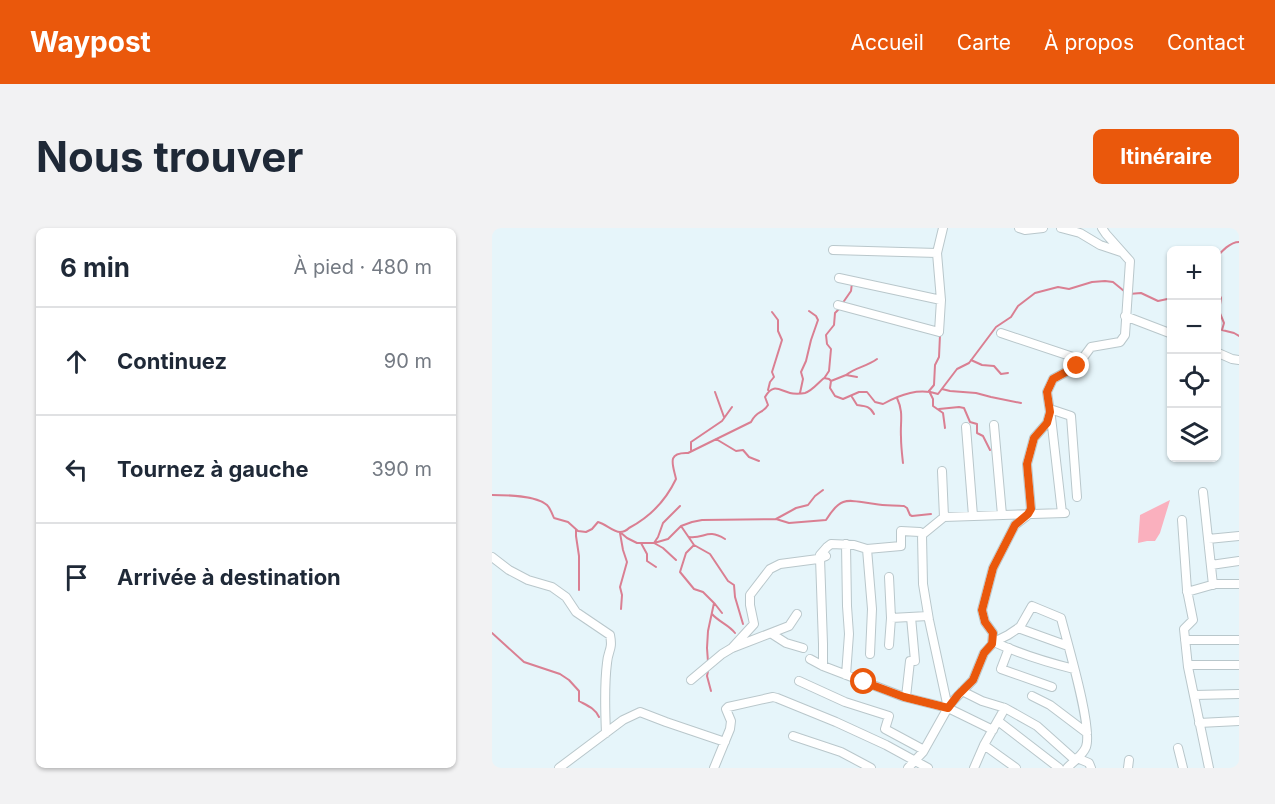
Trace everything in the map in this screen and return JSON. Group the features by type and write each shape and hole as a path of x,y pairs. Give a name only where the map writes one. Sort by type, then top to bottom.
{"street":[{"path":"838,305 939,332 941,300 937,253 943,228"},
{"path":"1019,228 1025,230 1043,228"},
{"path":"1061,228 1080,233 1101,245 1122,252"},
{"path":"922,535 944,517 1063,513 1047,392 1053,379 1077,366 1092,347 1120,342 1125,334 1130,261 1102,228"},
{"path":"833,250 937,253"},
{"path":"839,278 941,300"},
{"path":"1125,316 1167,332"},
{"path":"1001,333 1082,360"},
{"path":"1221,354 1239,360"},
{"path":"1050,410 1071,416 1077,497"},
{"path":"993,643 993,633 985,622 982,610 993,568 1015,525 1031,509 1027,464 1034,438 1047,423 1050,410"},
{"path":"994,425 1002,515"},
{"path":"966,427 973,516"},
{"path":"942,471 944,517"},
{"path":"1203,492 1213,585"},
{"path":"1182,520 1187,592 1193,620 1184,629 1185,640 1209,768"},
{"path":"823,666 822,556 827,547 831,544 854,545 867,549 901,546 901,531 920,532 922,535"},
{"path":"922,535 923,584 948,708"},
{"path":"1208,540 1239,536"},
{"path":"846,544 849,634 846,675"},
{"path":"867,549 872,609 870,654"},
{"path":"732,648 754,624 750,595 770,569 780,564 822,556"},
{"path":"492,557 509,570 528,580 552,587 566,597 576,612 610,635 612,645 607,660 605,692 606,734"},
{"path":"1210,565 1239,561"},
{"path":"889,578 891,618 889,645"},
{"path":"1187,592 1213,585 1239,584"},
{"path":"908,768 924,750 948,708 973,680 984,653 993,643 1020,627 1032,606 1061,618 1086,718 1085,750 1067,768"},
{"path":"691,680 732,648 789,626 797,614"},
{"path":"891,618 928,616"},
{"path":"906,697 910,661 915,661 911,617"},
{"path":"1018,628 1068,646"},
{"path":"772,634 786,643 804,648"},
{"path":"1185,640 1239,640"},
{"path":"993,643 1040,660 1074,669"},
{"path":"1009,648 1001,669 1052,687"},
{"path":"810,659 906,697 948,708 993,730"},
{"path":"1188,665 1239,665"},
{"path":"799,681 845,702 889,716 885,729 924,750"},
{"path":"962,691 982,701 1005,708 1037,726 1076,759 1089,763 1091,768"},
{"path":"1194,694 1239,694"},
{"path":"1032,696 1050,705 1087,733"},
{"path":"714,768 730,729 731,722 726,711 728,707 773,697 837,722 928,768"},
{"path":"974,768 1005,708"},
{"path":"559,768 623,720 640,712 725,742"},
{"path":"998,721 1059,768"},
{"path":"1200,723 1239,721"},
{"path":"794,736 841,752 871,768"},
{"path":"984,745 1016,768"},
{"path":"1178,748 1183,768"}],"shaded area":[{"path":"1170,500 1160,533 1155,541 1138,543 1140,515"}],"waterway":[{"path":"1221,253 1229,245 1239,242"},
{"path":"492,495 536,499 548,506 554,518 568,522 578,531 586,532 598,522 615,531 624,531 637,524 657,507 667,494 676,479 673,464 676,455 688,453 751,422 768,405 765,397 771,390 805,393 813,389 824,378 831,381 830,388 835,396 843,399 859,392 867,392 875,402 883,404 910,393 938,394 957,369 969,363 996,327 1011,317 1018,306 1035,293 1058,287 1069,289 1092,282 1105,281 1113,282 1124,291"},
{"path":"842,304 851,291 852,283"},
{"path":"1129,294 1141,293 1158,301 1167,299"},
{"path":"1221,300 1219,311 1224,323 1222,330 1239,336"},
{"path":"825,377 829,371 831,349 827,344 826,335 834,325 835,313 839,309"},
{"path":"800,393 803,379 801,372 818,320 809,311"},
{"path":"768,390 774,377 772,372 782,340 778,331 778,320 772,312"},
{"path":"940,335 934,385 929,391 933,399 933,406 943,413 945,428"},
{"path":"846,375 877,359"},
{"path":"971,360 982,365 994,366 1001,374 1008,373"},
{"path":"831,381 846,375 857,377"},
{"path":"942,389 976,393 1021,403"},
{"path":"715,392 724,417"},
{"path":"852,397 857,405 869,408 874,414"},
{"path":"897,398 901,413 903,463"},
{"path":"691,450 691,442 722,421 732,407"},
{"path":"939,409 964,408 970,422 977,424 977,433 983,436 990,450"},
{"path":"716,439 736,451 743,450 749,457 759,461"},
{"path":"776,519 796,508 808,505 823,490"},
{"path":"620,532 637,543 654,543 668,539 681,526 702,520 776,519 789,523 826,520 837,506 847,501 904,506 912,516 931,514"},
{"path":"676,560 654,543 663,523 680,506"},
{"path":"681,526 694,545 686,553 680,572 694,589 703,592 722,613"},
{"path":"576,530 579,590"},
{"path":"620,533 627,562 620,587 621,609"},
{"path":"689,537 714,534 725,539"},
{"path":"641,543 647,554 647,561 656,567"},
{"path":"694,545 710,554 728,581 734,585 743,624"},
{"path":"708,662 708,631 714,603"},
{"path":"712,614 735,633"},
{"path":"492,633 524,662 560,674 569,680 579,691 579,701 593,709 599,717"},
{"path":"708,671 711,691"}],"route":[{"path":"864,682 904,697 948,708 973,680 984,653 992,644 993,633 985,622 982,610 993,568 1015,525 1031,509 1027,464 1034,438 1047,423 1050,412 1047,392 1053,379 1077,366"}]}
